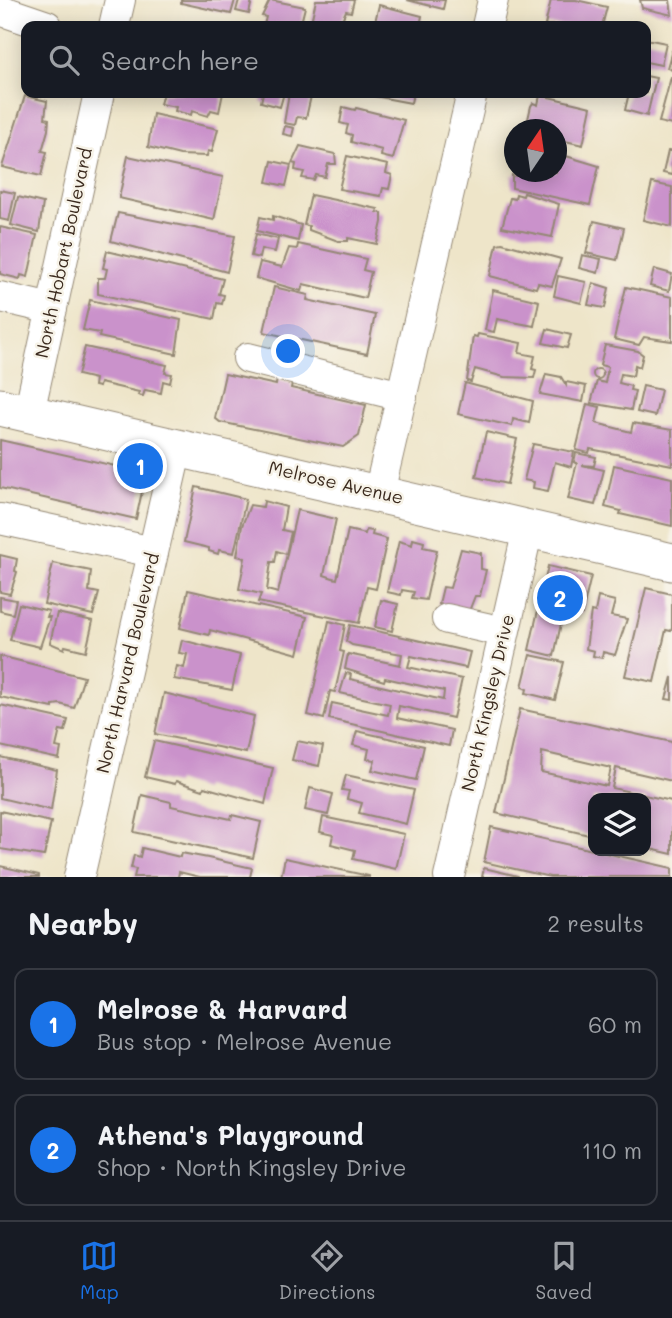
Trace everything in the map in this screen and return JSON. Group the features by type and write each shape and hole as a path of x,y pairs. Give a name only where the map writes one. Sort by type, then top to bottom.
{"main road":[{"name":"Melrose Avenue","path":"14,410 672,562"}],"street":[{"path":"115,21 120,0"},
{"path":"488,21 493,0"},
{"path":"0,10 32,21"},
{"name":"North Hobart Boulevard","path":"14,410 52,309 98,98"},
{"path":"379,493 471,98"},
{"path":"0,298 52,309"},
{"path":"248,358 402,396"},
{"name":"North Harvard Boulevard","path":"79,877 177,448"},
{"path":"0,519 153,552"},
{"name":"North Kingsley Drive","path":"449,877 528,529"},
{"path":"447,619 504,632"}],"building":[{"path":"181,0 235,0 231,14 181,3"},
{"path":"239,0 252,0 249,14 236,11"},
{"path":"270,0 305,7 302,21 265,21 266,17 262,16"},
{"path":"316,0 354,0 351,12 346,11 341,21 311,21"},
{"path":"407,0 445,0 443,9"},
{"path":"551,0 576,0 607,7 603,21 546,21"},
{"path":"640,0 670,0 672,15 642,8"},
{"path":"379,5 422,16 421,21 375,21"},
{"path":"651,40 666,43 661,65 651,63"},
{"path":"672,50 672,70 667,68"},
{"path":"651,77 656,78 647,116 625,110 628,98 651,98"},
{"path":"672,77 672,125 659,122"},
{"path":"24,98 47,101 45,118 49,119 48,130 42,151 47,152 41,176 2,167"},
{"path":"162,98 222,98 219,112 211,110 208,116 192,111 191,115 175,111 176,107 160,104"},
{"path":"262,98 283,98 280,107 261,102"},
{"path":"288,98 311,98 306,118 297,117 295,125 284,123"},
{"path":"384,98 412,98 411,103"},
{"path":"539,98 553,98 591,107 583,145 567,141 567,119 528,119 533,103 538,105"},
{"path":"343,107 404,120 393,159 381,156 382,150 351,142 352,135 346,133 348,125 340,123"},
{"path":"153,114 218,129 212,152 208,151 207,156 180,155 148,147"},
{"path":"285,126 294,128 292,136 283,134"},
{"path":"300,146 335,154 336,164 328,164 325,177 316,175 314,180 302,178 304,172 295,170 296,164 292,163"},
{"path":"668,151 672,151 672,175 663,173"},
{"path":"128,156 223,177 214,220 119,198"},
{"path":"347,156 388,165 386,173 392,175 389,189 383,188 381,196 339,189"},
{"path":"567,156 599,166 590,205 512,188 512,182 567,182"},
{"path":"272,161 291,165 286,186 267,182"},
{"path":"652,183 672,187 672,227 643,220"},
{"path":"0,190 15,193 9,221 0,219"},
{"path":"524,193 559,204 552,237 502,227 510,198 515,199 516,194 523,196"},
{"path":"311,195 378,209 377,212 382,213 382,222 377,244 348,238 348,241 338,241 309,230 309,226 304,225"},
{"path":"18,197 43,203 39,232 11,225"},
{"path":"118,213 235,236 227,272 111,241"},
{"path":"273,216 301,225 298,241 257,231 260,217 273,220"},
{"path":"594,221 624,228 617,260 586,253"},
{"path":"0,227 37,235 28,277 21,275 20,279 0,274"},
{"path":"256,234 278,239 275,252 261,249 259,258 251,256"},
{"path":"502,243 561,259 552,286 538,283 536,288 490,276 497,244"},
{"path":"298,244 366,259 363,270 371,272 365,298 303,284 301,291 256,278 260,262 282,267 289,248 297,249"},
{"path":"107,251 223,279 219,294 224,295 222,304 217,303 214,319 98,294 98,278 105,278 107,269 103,268"},
{"path":"582,255 601,259 598,273 579,268"},
{"path":"654,269 672,274 669,291 650,286"},
{"path":"558,276 586,282 581,303 554,296"},
{"path":"593,283 609,288 605,308 588,305"},
{"path":"274,287 308,295 307,300 375,315 367,354 264,332"},
{"path":"626,287 672,297 672,341 644,337 639,345 614,339"},
{"path":"493,290 539,301 534,326 497,319 494,332 485,330"},
{"path":"90,300 181,320 176,354 99,337 100,333 83,330"},
{"path":"547,329 571,335 567,348 543,343"},
{"path":"478,334 521,343 519,353 535,356 532,369 536,370 534,378 504,377 475,369 471,382 467,381 473,336 477,337"},
{"path":"605,345 638,351 643,355 640,367 635,365 633,376 621,374 619,383 631,386 630,390 635,391 631,410 591,403 597,381 605,383 608,367 600,365"},
{"path":"85,347 167,365 165,373 172,374 170,383 163,381 161,393 145,390 143,396 138,395 139,392 100,383 99,387 94,386 95,379 78,375"},
{"path":"598,369 602,370 602,378 598,379 594,378 593,374 594,370"},
{"path":"225,374 276,385 277,379 292,383 291,388 366,405 359,436 343,447 220,422 215,418"},
{"path":"546,374 561,377 566,385 566,382 586,386 583,402 540,394"},
{"path":"465,383 533,401 529,423 513,419 512,426 458,414"},
{"path":"643,386 661,390 655,416 637,412"},
{"path":"587,404 600,407 596,423 631,432 633,423 672,430 672,465 590,449 589,453 576,450"},
{"path":"486,432 517,439 507,484 476,477"},
{"path":"0,440 142,472 145,478 136,519 0,488"},
{"path":"533,444 574,452 571,467 555,462 548,491 533,488 534,482 524,480"},
{"path":"576,453 596,457 594,466 582,465 604,470 595,505 568,499 577,463 574,462"},
{"path":"614,465 672,478 672,526 620,514 621,511 605,507"},
{"path":"196,487 246,499 234,553 219,550 218,554 209,551 209,548 184,542"},
{"path":"264,501 286,507 282,530 291,532 286,554 277,551 275,562 271,562 267,590 278,593 297,510 336,519 324,575 333,578 337,579 348,530 365,534 366,530 373,531 372,535 387,539 376,589 367,587 359,623 258,602 261,594 239,589 245,558 237,556 242,526 250,505 263,507"},
{"path":"413,539 424,542 423,547 437,550 426,600 412,598 414,592 402,590 401,595 387,592 399,541 412,545"},
{"path":"461,549 481,553 481,569 486,570 480,596 475,596 469,611 439,604 443,587 450,588"},
{"path":"0,555 17,559 17,572 10,594 0,592"},
{"path":"53,563 91,571 89,591 99,593 93,615 44,604"},
{"path":"548,566 591,576 582,614 564,610 554,656 529,650"},
{"path":"646,588 672,594 672,628 671,631 666,630 654,682 625,676"},
{"path":"188,590 307,617 298,654 210,630 209,635 180,628"},
{"path":"0,597 16,600 13,614 0,611"},
{"path":"598,597 615,601 611,616 627,619 615,655 603,652 602,658 593,656 594,651 586,649 591,611 595,612"},
{"path":"381,600 398,604 392,631 375,627"},
{"path":"19,604 49,611 47,617 50,617 40,647 10,640"},
{"path":"57,613 93,621 86,651 65,646 64,649 50,643"},
{"path":"329,621 345,625 340,651 344,652 335,692 330,691 324,719 308,715"},
{"path":"350,625 470,652 466,668 411,656 408,667 462,679 453,718 399,706 397,718 452,730 449,746 329,719 332,703 388,715 390,704 340,693 346,673 351,674 350,679 443,700 444,691 385,678 384,681 345,669 348,654 400,665 402,654 352,645 346,641"},
{"path":"182,640 240,655 232,690 174,679 177,666 184,668 187,654 179,653"},
{"path":"530,655 564,662 555,700 526,693 527,689 522,687"},
{"path":"0,656 84,677 74,708 60,704 53,705 53,708 0,697"},
{"path":"672,677 672,700 666,699"},
{"path":"164,693 254,716 246,753 155,734"},
{"path":"0,705 68,720 65,731 60,730 56,747 61,748 59,759 0,746"},
{"path":"520,709 672,742 672,781 616,768 612,788 635,793 588,793 588,835 496,813","holes":["542,752 611,768 607,786 541,772"]},
{"path":"357,731 424,746 416,780 372,770 375,760 367,759 369,749 353,745"},
{"path":"154,741 273,768 265,804 204,787 203,790 176,781 175,784 145,777"},
{"path":"297,741 323,746 319,766 292,760"},
{"path":"0,757 57,770 51,810 0,798"},
{"path":"346,775 414,790 406,824 359,813 362,803 347,799 349,791 342,790"},
{"path":"310,788 333,794 328,815 305,810"},
{"path":"142,795 171,802 171,806 231,819 232,815 261,822 253,858 134,832"},
{"path":"651,796 672,801 672,854 651,849"},
{"path":"0,811 51,822 44,856 0,849"},
{"path":"323,817 404,834 396,869 353,859 355,850 331,844 333,835 320,832"},
{"path":"491,827 588,849 588,856 619,856 672,868 672,877 550,877 484,862"},
{"path":"142,848 252,868 250,877 200,877 179,872 178,877 134,877 136,869 131,868 134,855 140,857"},
{"path":"285,858 369,876 369,877 281,877"},
{"path":"0,866 39,875 39,877 0,877"},
{"path":"484,868 518,876 518,877 482,877"}],"place":[{"name":"Melrose & Harvard","path":"140,466"},
{"name":"Athena's Playground","path":"560,598"}]}
